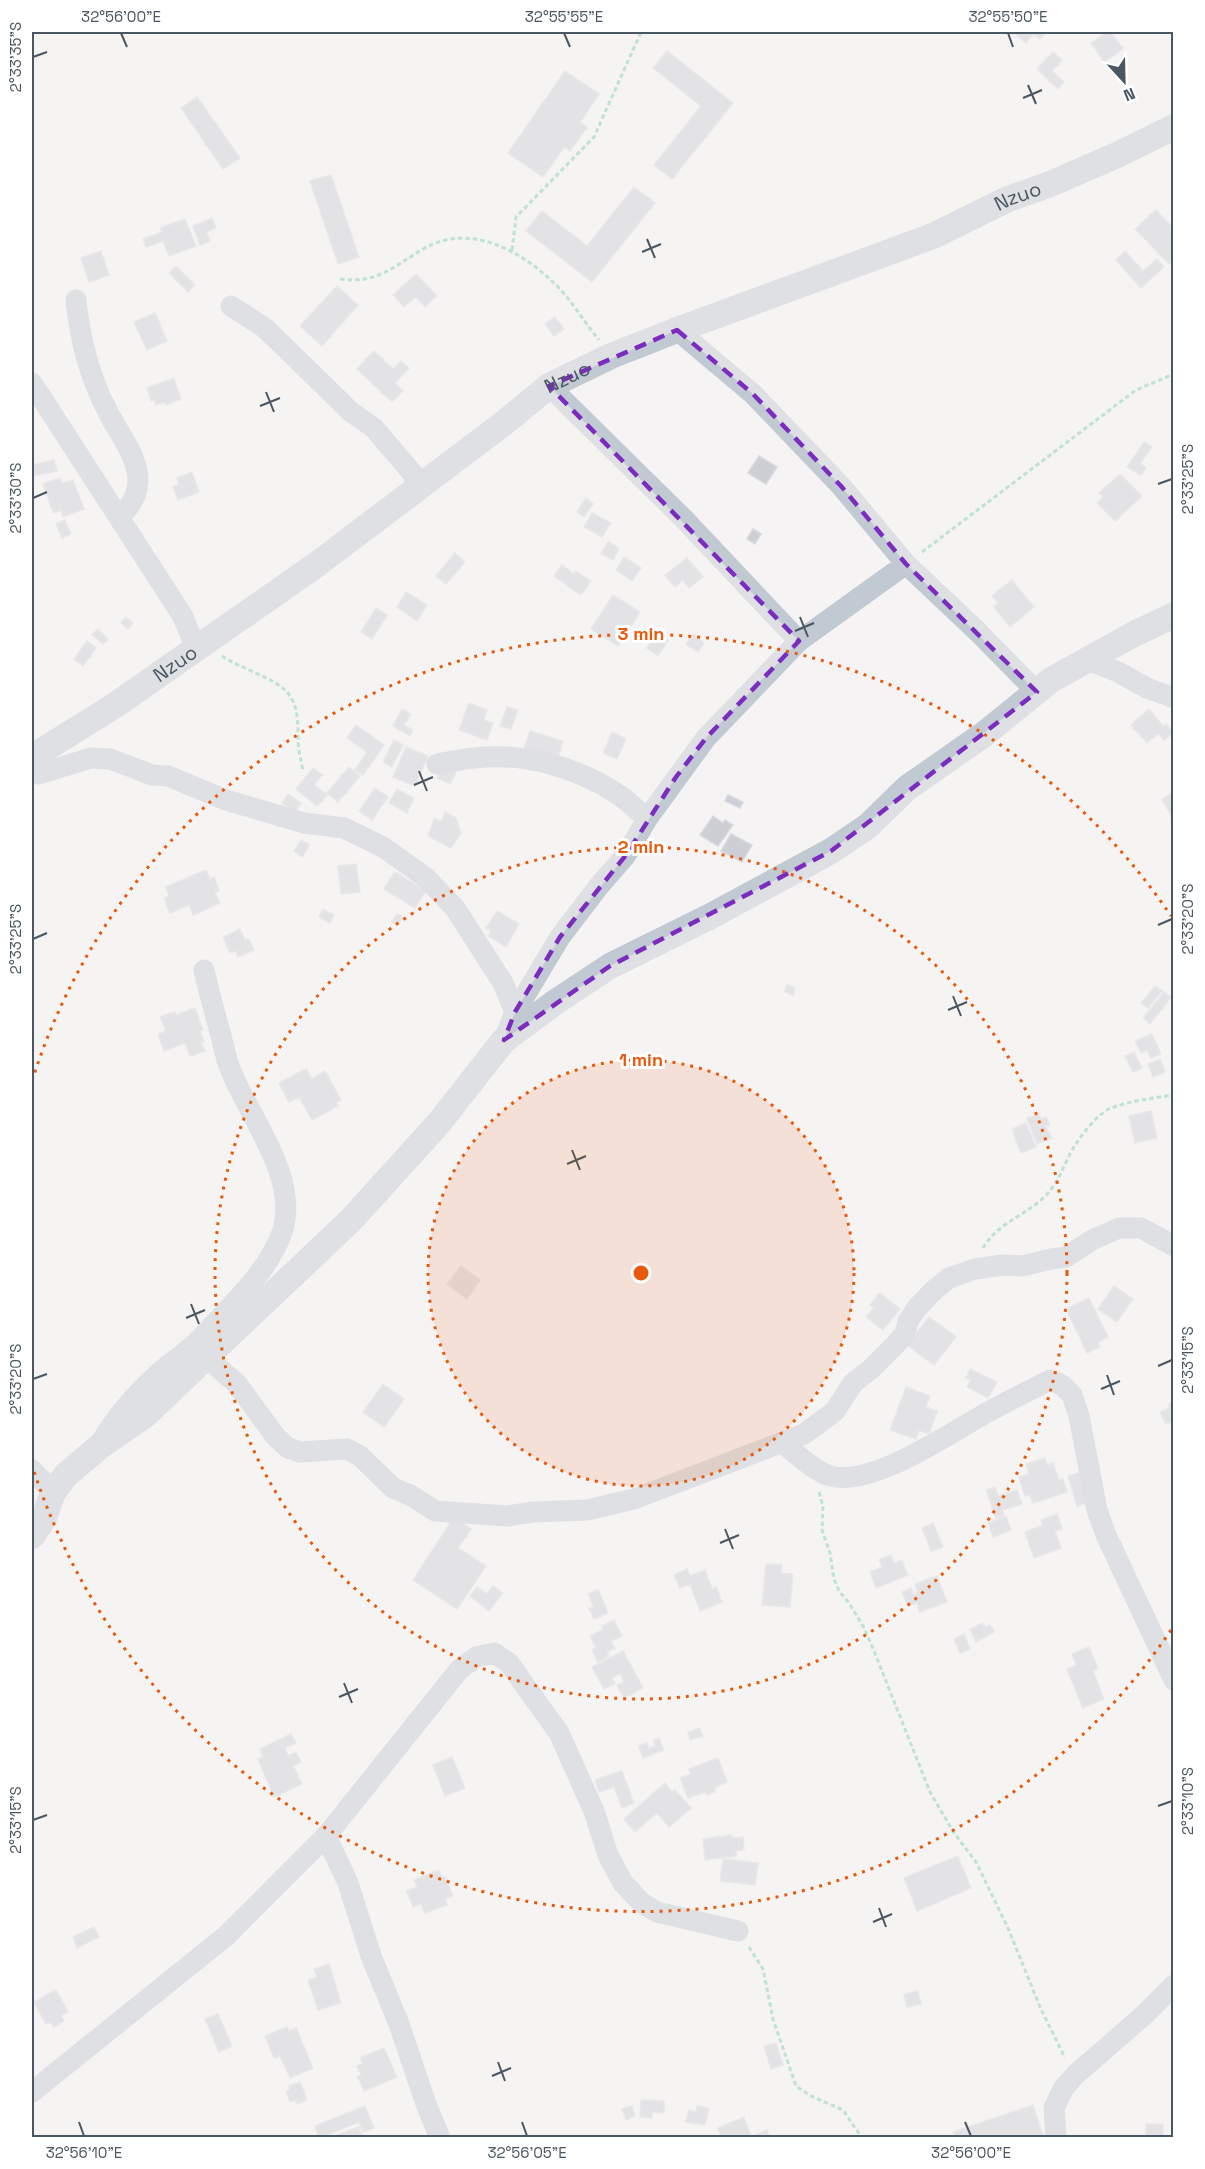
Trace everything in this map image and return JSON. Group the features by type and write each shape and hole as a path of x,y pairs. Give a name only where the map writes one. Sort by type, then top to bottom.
{"street":[{"name":"Nzuo","path":"32,757 114,706 316,565 504,423 549,386 611,356 677,330 933,236 1008,199 1048,185 1117,155 1173,127"},
{"path":"76,300 79,333 89,364 106,408 137,468 137,489 133,502 119,516"},
{"path":"231,306 265,328 351,412 374,428 413,474 418,488"},
{"path":"677,330 753,394 841,486 906,564 978,632 1036,692"},
{"path":"32,383 200,646"},
{"path":"549,386 683,518 799,641"},
{"path":"504,1040 514,1012 560,937 626,855 647,819 705,738 799,641 906,564"},
{"path":"32,1536 44,1518 53,1492 66,1475 99,1447 145,1415 351,1220 438,1124 504,1040 610,966 831,852 868,826 907,788 983,735 1051,680 1173,615"},
{"path":"1087,660 1173,698"},
{"path":"437,764 475,758 503,757 550,764 585,776 610,790 647,819"},
{"path":"32,771 39,774 91,758 110,759 152,775 168,776 226,800 304,823 344,828 383,847 425,878 455,908 503,983 514,1012"},
{"path":"99,1447 110,1426 125,1407 160,1372 196,1344 269,1262 282,1233 286,1203 283,1186 266,1141 230,1070 204,970"},
{"path":"207,1357 222,1368 237,1384 276,1437 288,1448 300,1452 347,1449 360,1456 393,1488 412,1496 435,1511 507,1516 533,1512 587,1510 634,1499 804,1434 835,1411 854,1383 905,1334 908,1322 916,1309 949,1278 975,1269 1003,1265 1022,1266 1051,1258 1066,1257 1092,1240 1119,1228 1141,1228 1173,1246"},
{"path":"782,1443 817,1470 836,1477 867,1474 932,1446 980,1416 1050,1380 1062,1385 1072,1395 1097,1510 1106,1536 1169,1656 1173,1680"},
{"path":"32,1470 53,1492"},
{"path":"32,2092 226,1936 326,1836 459,1670 476,1657 494,1653 509,1663 559,1733 594,1811 608,1855 623,1883 642,1903 657,1912 738,1931"},
{"path":"326,1836 348,1883 371,1956 399,2024 440,2138"},
{"path":"1056,2138 1054,2108 1063,2089 1075,2074 1143,2016 1173,1985"}],"path":[{"path":"512,250 516,217 594,137 641,32"},
{"path":"340,279 366,280 381,275 430,245 459,237 484,240 512,250 555,283 611,356"},
{"path":"906,564 1136,390 1173,374"},
{"path":"200,646 285,690 296,711 303,771"},
{"path":"975,1269 977,1257 986,1242 999,1227 1032,1207 1052,1188 1062,1174 1070,1154 1090,1125 1108,1109 1173,1095"},
{"path":"817,1470 818,1489 823,1506 822,1530 839,1591 849,1603 874,1651 930,1792 954,1833 976,1862 1008,1928 1058,2048 1075,2074"},
{"path":"738,1931 763,1969 773,2019 796,2086 811,2096 843,2110 862,2138"}],"highlighted area":[{"path":"677,330 753,394 841,486 906,564 1037,692 831,851 610,966 504,1040 515,1012 560,937 626,855 676,777 706,738 799,641 549,386"}],"building":[{"path":"1013,32 1046,32 1040,39 1034,34 1026,43"},
{"path":"1111,32 1123,49 1104,62 1091,43"},
{"path":"667,51 733,103 672,179 654,165 701,106 653,68"},
{"path":"1053,52 1062,60 1052,71 1064,82 1058,89 1037,69"},
{"path":"565,71 599,94 580,122 587,127 570,151 564,147 543,177 508,153"},
{"path":"197,97 240,158 223,169 181,108"},
{"path":"331,175 359,257 338,264 310,181"},
{"path":"634,187 655,203 592,282 526,231 542,211 587,246"},
{"path":"1156,210 1174,229 1174,260 1169,264 1135,229"},
{"path":"212,218 216,228 206,232 210,241 200,245 193,226"},
{"path":"185,219 196,246 169,256 163,241 146,247 143,239 162,232 160,228"},
{"path":"101,251 109,275 89,282 81,258"},
{"path":"1125,251 1143,271 1157,259 1164,267 1141,288 1116,260"},
{"path":"176,266 195,285 188,292 169,273"},
{"path":"416,274 437,296 425,307 416,297 404,307 393,295"},
{"path":"337,286 358,305 322,346 300,326"},
{"path":"155,313 167,341 147,350 134,322"},
{"path":"555,317 564,329 554,336 545,324"},
{"path":"374,351 393,369 401,361 409,368 395,383 403,391 392,402 357,369"},
{"path":"174,378 181,399 166,405 165,402 156,405 154,400 151,401 147,388"},
{"path":"1144,442 1152,447 1140,464 1146,468 1141,475 1127,467"},
{"path":"759,456 777,467 766,484 748,473"},
{"path":"54,460 57,471 32,476 32,465"},
{"path":"192,472 199,492 178,500 173,487 179,484 177,478"},
{"path":"1120,474 1142,496 1115,521 1097,503 1103,497 1099,493"},
{"path":"61,478 62,483 73,480 84,509 63,517 61,510 53,513 43,484"},
{"path":"586,498 593,504 584,517 577,512"},
{"path":"592,513 611,523 602,537 584,527"},
{"path":"65,520 71,534 62,538 56,524"},
{"path":"753,529 761,534 755,544 747,539"},
{"path":"608,542 619,548 613,560 601,554"},
{"path":"455,553 465,562 446,584 436,576"},
{"path":"624,557 641,568 632,581 616,570"},
{"path":"687,558 703,577 689,588 683,580 675,587 665,575"},
{"path":"562,565 574,574 576,571 591,581 581,595 554,576"},
{"path":"1012,580 1034,607 1010,627 994,607 998,603 992,596"},
{"path":"406,592 427,605 417,621 397,607"},
{"path":"613,595 640,612 618,646 591,629"},
{"path":"376,608 387,615 372,639 361,632"},
{"path":"126,617 133,623 128,629 121,623"},
{"path":"98,629 108,639 103,644 92,635"},
{"path":"657,634 668,641 658,656 647,648"},
{"path":"693,634 704,643 698,652 686,644"},
{"path":"87,641 96,648 83,666 74,659"},
{"path":"469,703 487,710 484,720 493,723 487,740 459,730"},
{"path":"507,707 518,710 511,729 500,726"},
{"path":"402,709 411,714 404,725 413,730 410,736 393,726"},
{"path":"1149,709 1163,726 1166,724 1173,733 1164,740 1158,733 1147,743 1131,725"},
{"path":"356,725 384,745 363,775 355,770 367,752 347,738"},
{"path":"530,731 563,741 557,761 523,751"},
{"path":"612,732 626,739 617,759 603,753"},
{"path":"394,740 403,745 392,767 383,762"},
{"path":"406,747 428,756 415,786 393,777"},
{"path":"443,765 456,772 450,784 437,778"},
{"path":"349,767 360,776 338,802 327,793"},
{"path":"313,768 322,775 314,785 327,795 317,806 296,789"},
{"path":"375,788 388,797 372,820 359,811"},
{"path":"397,789 414,798 407,813 389,803"},
{"path":"1174,792 1174,819 1173,819 1162,799"},
{"path":"288,794 301,803 295,812 282,803"},
{"path":"728,795 743,802 740,808 725,801"},
{"path":"445,812 456,818 461,833 451,848 428,836 434,819 442,821"},
{"path":"713,816 723,823 725,820 733,825 718,846 700,835"},
{"path":"731,834 752,845 742,862 721,851"},
{"path":"301,840 310,845 302,857 294,851"},
{"path":"356,864 360,892 341,894 338,866"},
{"path":"206,870 210,879 214,877 219,891 215,892 220,903 193,915 189,905 170,913 164,898 169,896 166,887"},
{"path":"395,872 426,891 415,908 384,889"},
{"path":"323,909 334,915 330,923 319,917"},
{"path":"497,911 519,924 506,947 488,936 491,931 486,928"},
{"path":"397,914 403,917 397,926 392,922"},
{"path":"240,929 245,940 249,939 254,950 238,957 236,951 230,953 223,937"},
{"path":"787,985 795,988 793,995 784,992"},
{"path":"1155,986 1162,991 1148,1008 1141,1003"},
{"path":"1164,992 1171,997 1150,1024 1143,1018"},
{"path":"195,1008 203,1030 200,1031 204,1042 201,1043 205,1051 190,1056 185,1043 164,1051 158,1034 166,1031 160,1017 175,1012 176,1015"},
{"path":"1152,1034 1161,1054 1151,1058 1147,1050 1141,1053 1135,1041"},
{"path":"1134,1052 1142,1068 1133,1072 1125,1056"},
{"path":"1160,1059 1165,1072 1153,1077 1148,1064"},
{"path":"306,1069 312,1079 325,1071 341,1100 336,1103 338,1106 312,1120 299,1097 289,1102 279,1083"},
{"path":"1151,1111 1157,1138 1135,1143 1129,1116"},
{"path":"1039,1114 1041,1119 1046,1117 1050,1125 1045,1126 1052,1138 1037,1144 1027,1118"},
{"path":"1026,1123 1036,1147 1021,1153 1012,1129"},
{"path":"461,1266 480,1280 467,1299 447,1284"},
{"path":"1114,1286 1133,1299 1117,1322 1098,1309"},
{"path":"880,1293 900,1309 883,1330 866,1317 874,1308 870,1305"},
{"path":"1089,1298 1108,1337 1098,1342 1100,1347 1087,1353 1066,1309"},
{"path":"929,1317 956,1337 934,1365 907,1345"},
{"path":"970,1369 997,1382 988,1398 967,1387 971,1380 966,1378"},
{"path":"383,1384 404,1399 384,1427 363,1412"},
{"path":"906,1387 930,1396 926,1407 937,1411 929,1434 919,1430 916,1439 890,1430"},
{"path":"1174,1401 1174,1428 1171,1422 1166,1424 1160,1412 1170,1408 1168,1404"},
{"path":"1045,1458 1047,1465 1053,1463 1059,1480 1063,1479 1067,1492 1033,1503 1030,1495 1025,1496 1019,1477 1029,1474 1026,1464"},
{"path":"1081,1472 1090,1502 1077,1506 1068,1476"},
{"path":"995,1487 998,1496 1017,1490 1022,1504 1002,1510 1004,1515 996,1518 986,1490"},
{"path":"1057,1514 1062,1529 1055,1531 1061,1548 1034,1558 1025,1532 1043,1525 1041,1520"},
{"path":"1006,1516 1011,1530 993,1537 988,1523"},
{"path":"454,1517 471,1529 458,1548 486,1566 457,1609 413,1580"},
{"path":"933,1523 943,1547 931,1551 922,1528"},
{"path":"891,1555 894,1563 902,1560 908,1575 876,1588 870,1572 882,1567 879,1560"},
{"path":"766,1564 782,1565 781,1573 793,1574 790,1607 762,1605"},
{"path":"687,1569 690,1576 705,1570 712,1589 716,1587 722,1602 700,1611 690,1584 680,1588 674,1575"},
{"path":"937,1576 947,1602 920,1612 917,1603 908,1606 902,1592 911,1588 913,1594 918,1593 915,1584"},
{"path":"493,1586 503,1593 489,1611 470,1596 477,1587 487,1594"},
{"path":"598,1589 608,1613 594,1619 589,1609 594,1607 588,1594"},
{"path":"614,1620 622,1636 611,1641 615,1648 607,1652 609,1656 598,1662 592,1650 596,1648 590,1636 604,1629 602,1626"},
{"path":"982,1623 985,1627 990,1625 994,1632 976,1642 970,1629"},
{"path":"964,1634 970,1649 960,1653 954,1639"},
{"path":"1089,1647 1098,1668 1093,1671 1104,1699 1083,1708 1067,1669 1076,1665 1072,1654"},
{"path":"623,1651 643,1688 624,1698 617,1685 624,1682 620,1673 612,1678 615,1684 604,1689 592,1667"},
{"path":"700,1728 703,1736 690,1740 688,1732"},
{"path":"291,1734 296,1743 285,1748 288,1756 296,1752 301,1762 293,1766 302,1784 274,1797 258,1759 263,1757 260,1749"},
{"path":"659,1738 664,1750 643,1758 639,1746 647,1743 649,1749 655,1746 653,1740"},
{"path":"452,1757 465,1788 445,1796 433,1765"},
{"path":"718,1758 727,1782 714,1788 715,1792 707,1795 705,1792 688,1798 680,1778 691,1774 689,1769"},
{"path":"622,1771 634,1803 622,1808 614,1787 599,1792 595,1780"},
{"path":"665,1783 672,1792 675,1790 691,1808 669,1827 657,1813 635,1832 624,1819"},
{"path":"732,1835 732,1838 743,1837 744,1850 736,1851 736,1856 705,1860 703,1839"},
{"path":"958,1856 971,1888 917,1911 904,1878"},
{"path":"723,1859 758,1863 755,1885 720,1881"},
{"path":"439,1870 442,1878 445,1877 453,1896 445,1899 447,1905 425,1913 421,1904 413,1907 407,1891 417,1887 414,1880"},
{"path":"94,1927 99,1937 77,1948 73,1937"},
{"path":"329,1964 341,2003 318,2010 308,1980 317,1977 314,1969"},
{"path":"56,1990 68,2012 61,2015 64,2021 54,2027 51,2022 46,2024 34,2002"},
{"path":"918,1991 921,2004 907,2007 904,1994"},
{"path":"218,2014 232,2046 219,2052 205,2019"},
{"path":"287,2027 289,2031 296,2028 313,2068 290,2078 280,2056 274,2058 265,2036"},
{"path":"776,2043 783,2065 771,2069 764,2046"},
{"path":"384,2048 397,2077 364,2091 357,2076 361,2075 357,2066 363,2064 360,2058"},
{"path":"300,2082 307,2100 297,2104 295,2100 290,2102 286,2091 290,2090 289,2086"},
{"path":"641,2100 664,2101 664,2113 652,2112 652,2118 640,2117"},
{"path":"1033,2105 1043,2136 955,2138 953,2132"},
{"path":"365,2106 374,2128 363,2132 359,2122 319,2138 315,2126"},
{"path":"632,2106 635,2116 626,2120 622,2109"},
{"path":"697,2106 709,2108 705,2125 686,2122 689,2110 696,2112"},
{"path":"744,2117 752,2138 722,2138 718,2128"},
{"path":"1146,2124 1163,2124 1163,2138 1146,2138"},
{"path":"359,2127 363,2138 338,2138 337,2135"},
{"path":"767,2130 770,2138 757,2138 755,2135"}]}
